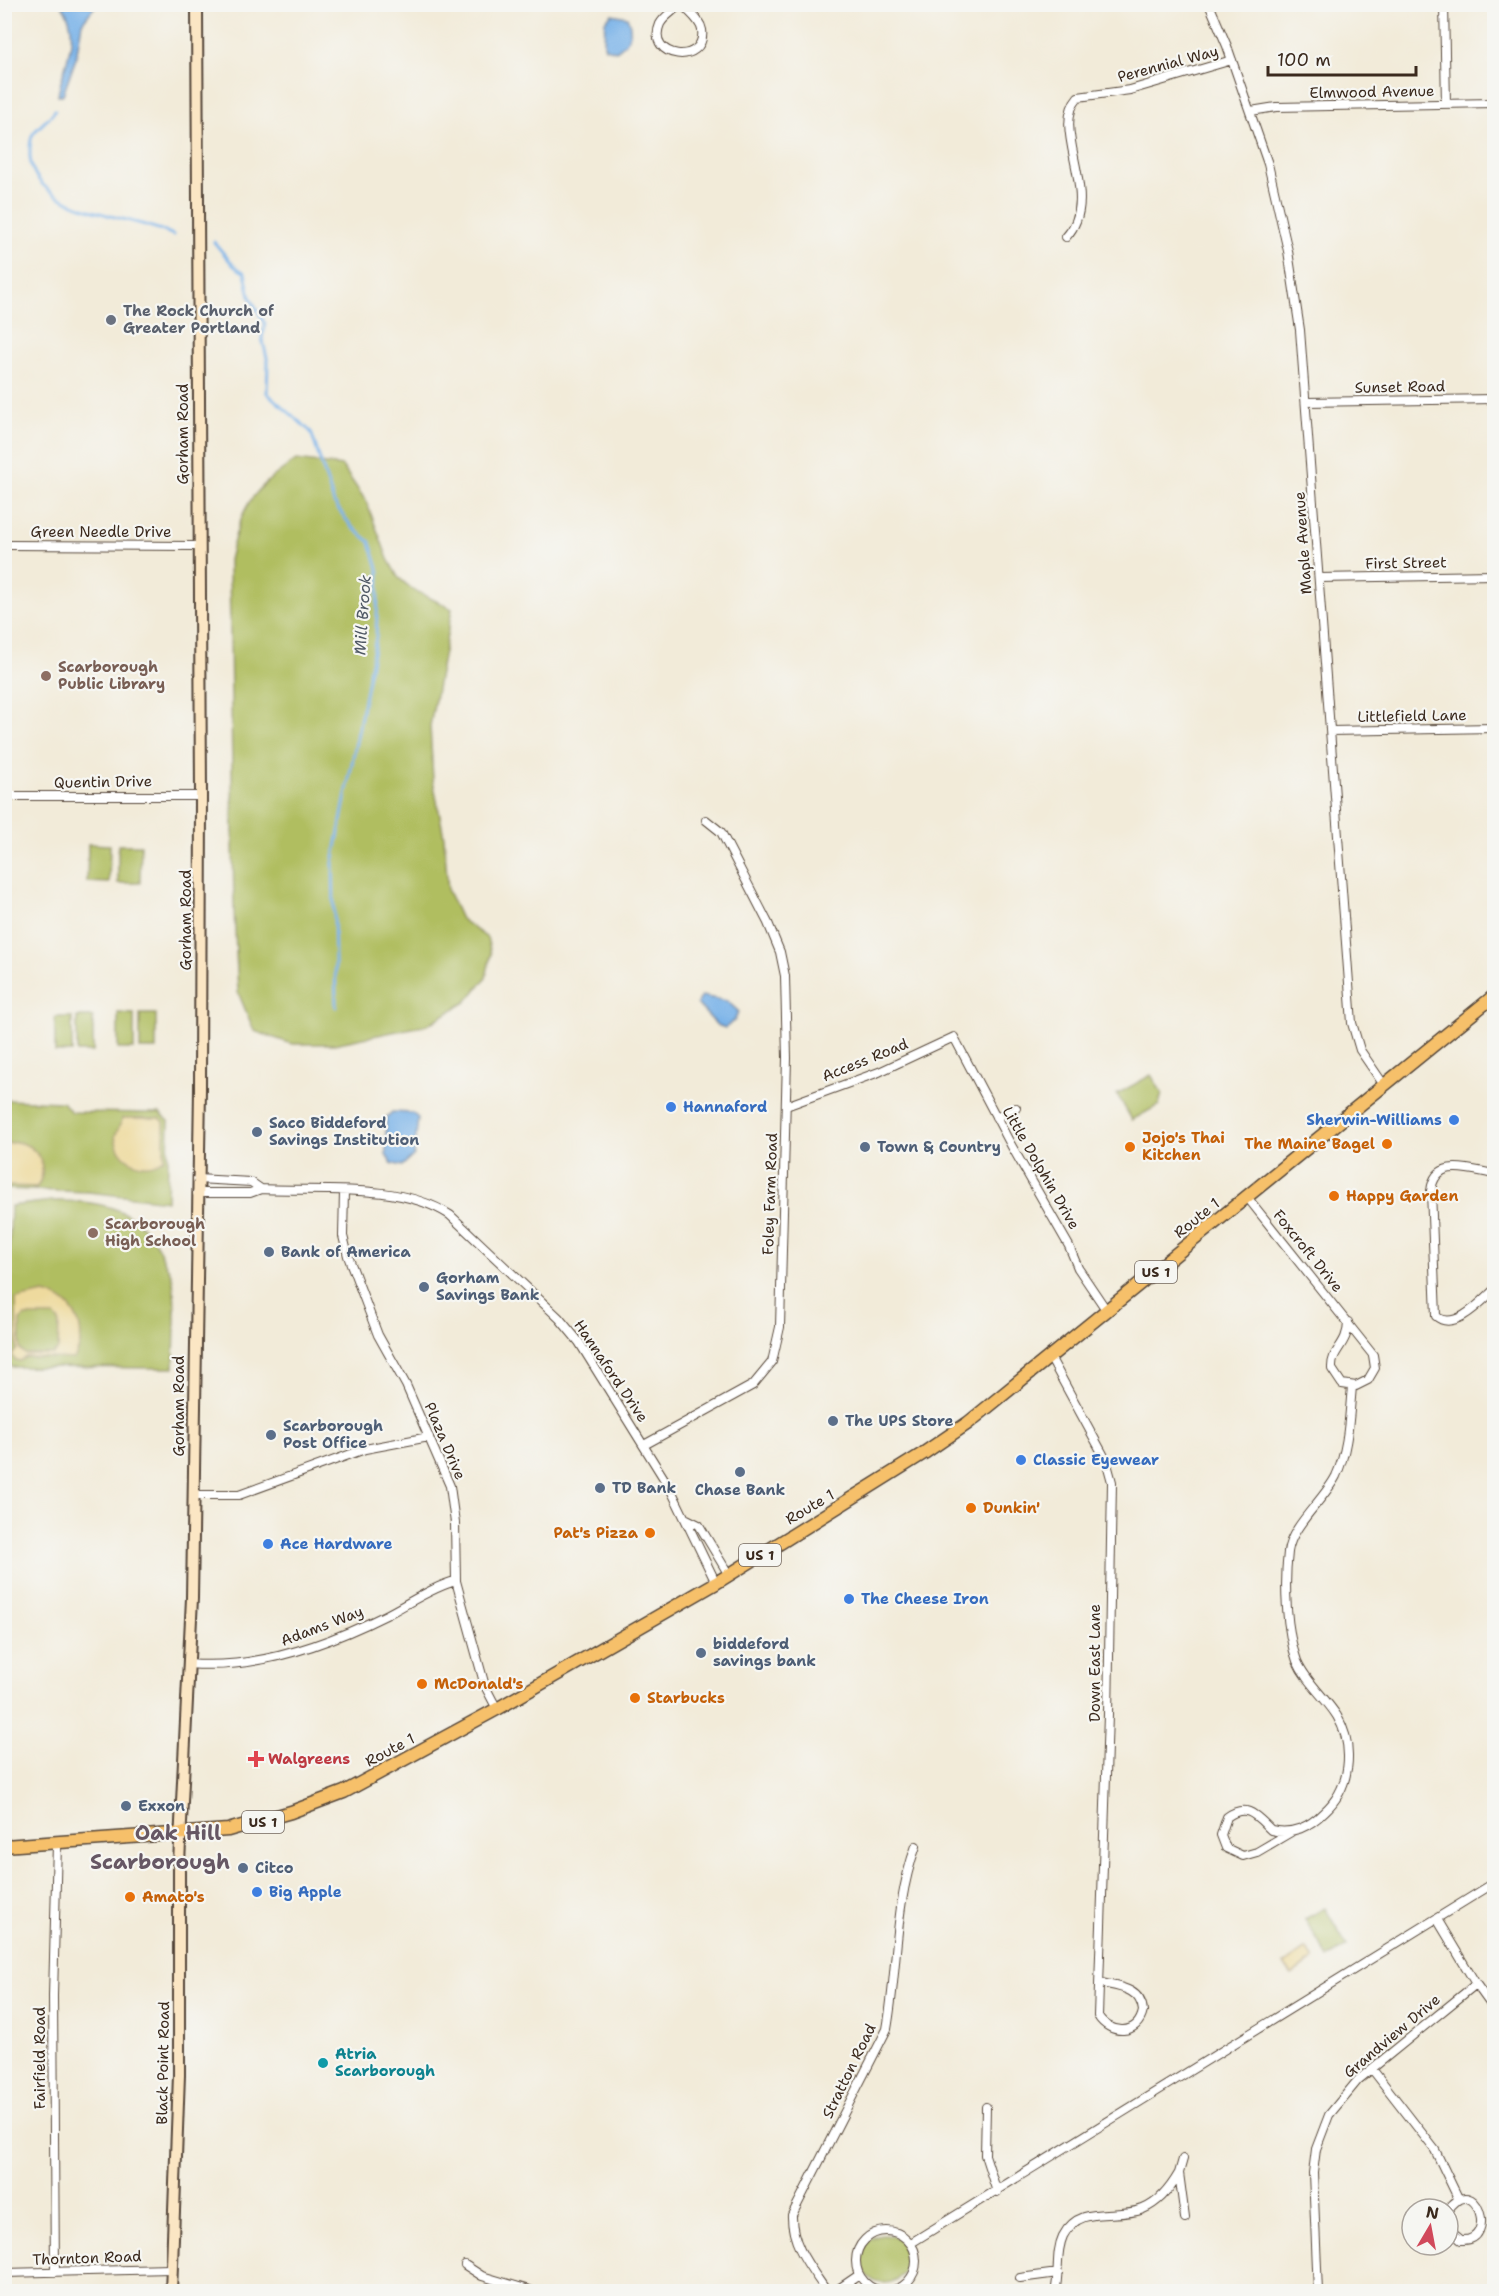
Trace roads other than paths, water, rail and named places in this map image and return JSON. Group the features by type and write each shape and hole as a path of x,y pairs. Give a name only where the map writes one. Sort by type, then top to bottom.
{"main road":[{"name":"Gorham Road","path":"180,1834 189,1664 194,1495 201,796 197,4"},
{"name":"Route 1","path":"4,1846 228,1830 264,1821 328,1798 497,1709 716,1583 924,1454 1050,1358 1494,996"},
{"name":"Black Point Road","path":"171,2292 179,2075 180,1834"}],"street":[{"path":"681,4 700,23 702,38 694,50 680,55 667,51 658,33 663,20 681,4"},
{"name":"Maple Avenue","path":"1209,4 1251,111 1271,175 1288,251 1300,330 1306,402 1352,1023 1359,1050 1384,1085"},
{"path":"1444,4 1446,104"},
{"name":"Perennial Way","path":"1066,237 1075,224 1081,204 1071,133 1073,105 1078,97 1130,90 1232,60"},
{"name":"Elmwood Avenue","path":"1251,111 1276,107 1494,103"},
{"name":"Sunset Road","path":"1306,402 1494,399"},
{"name":"Green Needle Drive","path":"4,545 198,546"},
{"name":"First Street","path":"1319,578 1494,575"},
{"name":"Littlefield Lane","path":"1330,731 1494,728"},
{"name":"Quentin Drive","path":"4,796 201,796"},
{"name":"Foley Farm Road","path":"644,1445 746,1390 763,1375 772,1362 781,1316 787,987 782,958 768,923 721,832 706,820"},
{"name":"Access Road","path":"786,1106 879,1072 954,1037"},
{"name":"Little Dolphin Drive","path":"954,1037 1069,1246 1078,1268 1107,1311"},
{"path":"996,1117 1016,1108"},
{"path":"1494,1174 1450,1168 1442,1170 1435,1177 1431,1191 1436,1316 1449,1321 1460,1318 1494,1290"},
{"name":"Hannaford Drive","path":"197,1179 251,1182 261,1189"},
{"name":"Hannaford Drive","path":"197,1193 250,1193 261,1189 411,1197 432,1204 450,1215 568,1329 590,1358 687,1519 689,1531 716,1583"},
{"name":"Plaza Drive","path":"344,1192 343,1236 348,1256 378,1335 402,1377 447,1476 453,1498 456,1581 485,1686 497,1709"},
{"name":"Foxcroft Drive","path":"1247,1197 1371,1351 1375,1364 1368,1380 1352,1387"},
{"path":"1291,1832 1271,1830 1255,1813 1244,1810 1227,1817 1221,1835 1227,1848 1243,1856 1257,1852 1291,1832 1310,1824 1328,1809 1342,1789 1347,1773 1347,1747 1339,1721 1308,1678 1295,1653 1288,1603 1288,1552 1293,1536 1337,1473 1347,1436 1352,1387 1337,1379 1331,1366 1334,1355 1346,1340 1348,1322"},
{"name":"Down East Lane","path":"1050,1358 1106,1460 1112,1482 1101,1983 1098,2016 1101,2021 1116,2030 1126,2030 1136,2025 1143,2011 1138,1996 1129,1990 1101,1983"},
{"path":"194,1495 239,1496 365,1449 429,1437"},
{"name":"Hannaford Drive","path":"687,1519 699,1526 729,1575"},
{"name":"Adams Way","path":"189,1664 217,1666 286,1655 359,1629 456,1581"},
{"name":"Fairfield Road","path":"55,2272 53,1996 57,1843"},
{"name":"Stratton Road","path":"827,2292 798,2246 793,2232 792,2215 887,2029 892,2001 900,1897 915,1846"},
{"path":"911,2243 1494,1883"},
{"path":"1437,1919 1476,1984 1494,2009"},
{"name":"Grandview Drive","path":"1318,2292 1313,2172 1316,2149 1324,2126 1335,2106 1349,2089 1476,1984"},
{"path":"1372,2069 1435,2150 1458,2197"},
{"path":"986,2107 985,2155 997,2192"},
{"path":"1055,2292 1060,2242 1075,2221 1088,2215 1145,2208 1161,2196 1179,2173 1183,2159"},
{"path":"1179,2173 1185,2218"},
{"path":"1460,2200 1472,2200 1482,2206 1487,2218 1480,2236 1468,2240 1460,2238"},
{"path":"875,2232 895,2232 911,2243 917,2260 907,2283 895,2290 884,2291 866,2283 859,2276 856,2255 859,2246 875,2232"},
{"path":"465,2265 482,2276 536,2292"},
{"name":"Thornton Road","path":"4,2273 171,2269"},
{"path":"1020,2278 1058,2273"},
{"path":"834,2292 859,2276"},
{"path":"907,2283 912,2292"}],"water":[{"path":"62,5 96,5 82,23 76,58 63,95 58,95 71,38 68,16"},
{"path":"612,14 627,17 630,27 625,44 616,51 605,48 604,45 605,21"},
{"path":"701,996 727,1001 738,1011 735,1020 725,1028 717,1025 697,1004"},
{"path":"392,1112 412,1113 418,1118 414,1155 402,1166 391,1163 386,1155 386,1118"}],"waterway":[{"name":"Mill Brook","path":"55,110 33,134 30,145 30,157 36,176 49,190 89,210 156,228 173,235"},
{"name":"Mill Brook","path":"214,242 234,266 245,273 250,297 265,324 262,338 268,362 267,393 311,432 334,503 352,527 370,542 379,572 376,637 333,863 336,1007"}],"place":[{"name":"The Rock Church of Greater Portland","path":"111,320"},
{"name":"Scarborough Public Library","path":"46,676"},
{"name":"Hannaford","path":"671,1107"},
{"name":"Sherwin-Williams","path":"1454,1120"},
{"name":"Saco Biddeford Savings Institution","path":"257,1132"},
{"name":"The Maine Bagel","path":"1387,1144"},
{"name":"Town & Country","path":"865,1147"},
{"name":"Jojo's Thai Kitchen","path":"1130,1147"},
{"name":"Happy Garden","path":"1334,1196"},
{"name":"Scarborough High School","path":"93,1233"},
{"name":"Bank of America","path":"269,1252"},
{"name":"Gorham Savings Bank","path":"424,1287"},
{"name":"The UPS Store","path":"833,1421"},
{"name":"Scarborough Post Office","path":"271,1435"},
{"name":"Classic Eyewear","path":"1021,1460"},
{"name":"Chase Bank","path":"740,1472"},
{"name":"TD Bank","path":"600,1488"},
{"name":"Dunkin'","path":"971,1508"},
{"name":"Pat's Pizza","path":"650,1533"},
{"name":"Ace Hardware","path":"268,1544"},
{"name":"The Cheese Iron","path":"849,1599"},
{"name":"biddeford savings bank","path":"701,1653"},
{"name":"McDonald's","path":"422,1684"},
{"name":"Starbucks","path":"635,1698"},
{"name":"Walgreens","path":"256,1759"},
{"name":"Exxon","path":"126,1806"},
{"name":"Citco","path":"243,1868"},
{"name":"Big Apple","path":"257,1892"},
{"name":"Amato's","path":"130,1897"},
{"name":"Atria Scarborough","path":"323,2063"}],"district":[{"name":"Oak Hill","path":"178,1833"},
{"name":"Scarborough","path":"160,1862"}]}
